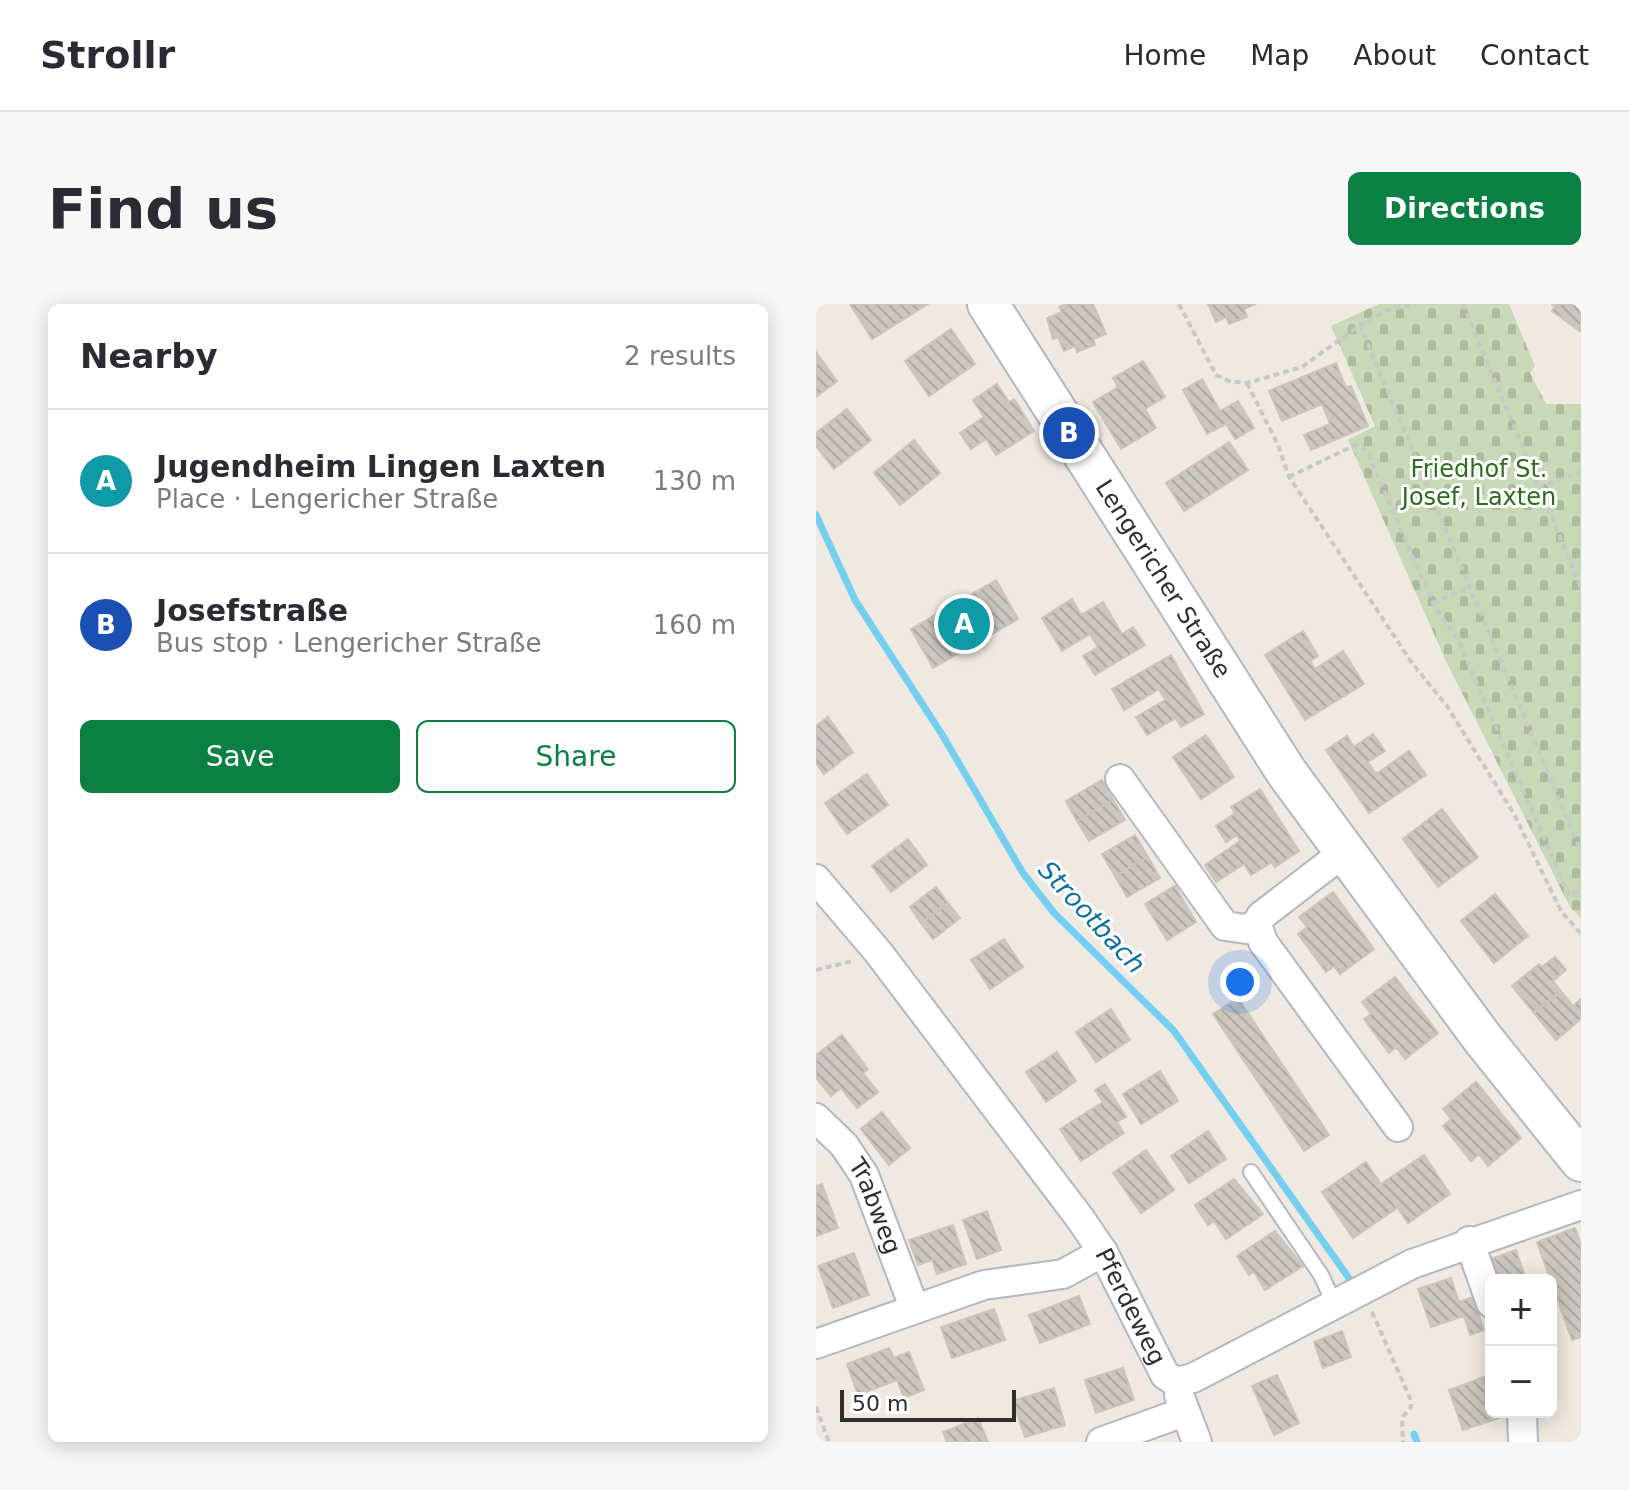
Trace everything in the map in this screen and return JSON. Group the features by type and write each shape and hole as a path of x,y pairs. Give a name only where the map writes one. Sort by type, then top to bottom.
{"main road":[{"name":"Lengericher Straße","path":"988,304 1242,706 1343,853 1483,1039 1581,1161"}],"street":[{"path":"1120,779 1225,926 1246,929 1257,924 1261,916 1343,853"},
{"name":"Pferdeweg","path":"816,879 878,952 1034,1155 1103,1252 1165,1375 1176,1382 1193,1378 1393,1273 1469,1241 1581,1205"},
{"path":"1257,924 1263,942 1398,1127"},
{"name":"Trabweg","path":"816,1118 844,1145 864,1175 914,1307"},
{"path":"1469,1241 1485,1286"},
{"path":"816,1344 914,1307 984,1285 1063,1274 1103,1252"},
{"path":"1176,1382 1197,1442"},
{"path":"1101,1442 1184,1412"},
{"path":"1522,1418 1523,1442"}],"lane":[{"path":"1251,1172 1321,1275 1335,1305"}],"path":[{"path":"1179,304 1216,375 1229,381 1247,383 1302,367 1360,325 1387,310 1415,304"},
{"path":"1385,304 1387,310"},
{"path":"1463,304 1581,588"},
{"path":"1360,325 1581,852"},
{"path":"1247,383 1278,445 1289,477 1412,663 1447,706 1514,814 1561,911 1581,934"},
{"path":"1289,477 1355,445 1364,448 1433,603 1460,644 1569,896 1581,890"},
{"path":"1538,487 1581,472"},
{"path":"1433,603 1469,587"},
{"path":"816,970 878,952"},
{"path":"1363,1290 1410,1398 1411,1407 1402,1418 1403,1442"},
{"path":"816,1407 829,1442"}],"green space":[{"name":"Friedhof St. Josef, Laxten","path":"1379,304 1509,304 1535,366 1530,373 1546,404 1581,404 1581,918 1570,907 1445,659 1348,440 1375,426 1331,326"}],"building":[{"path":"850,304 928,304 872,339"},
{"path":"1093,304 1106,334 1093,339 1095,345 1077,352 1075,346 1064,351 1058,337 1053,339 1047,318 1062,312 1059,307"},
{"path":"1208,304 1256,304 1244,309 1247,317 1229,324 1226,317 1216,322"},
{"path":"1552,304 1581,304 1581,332 1552,311 1555,307"},
{"path":"951,329 975,364 929,396 905,361"},
{"path":"816,352 837,381 816,397"},
{"path":"1143,361 1165,397 1145,409 1156,428 1121,449 1093,402 1118,387 1113,378"},
{"path":"1336,363 1346,388 1351,386 1368,426 1311,450 1304,435 1330,424 1322,404 1282,421 1269,391"},
{"path":"1202,379 1220,411 1238,401 1254,428 1235,439 1226,424 1207,434 1183,390"},
{"path":"997,384 1009,402 1014,399 1034,431 996,455 986,439 971,449 960,433 984,417 973,400"},
{"path":"847,409 871,440 834,469 816,446 816,433"},
{"path":"914,440 940,473 900,505 874,473"},
{"path":"1229,442 1248,470 1184,511 1166,483"},
{"path":"996,580 1018,619 933,668 911,629"},
{"path":"1072,599 1081,615 1103,602 1122,634 1133,627 1145,645 1095,675 1083,656 1098,647 1090,634 1062,651 1042,618"},
{"path":"1303,631 1318,656 1310,661 1315,669 1343,651 1364,684 1305,720 1265,655"},
{"path":"1171,655 1204,714 1181,727 1176,718 1147,735 1136,717 1165,700 1159,689 1124,710 1112,689"},
{"path":"828,717 853,752 824,774 816,763 816,726"},
{"path":"1373,734 1385,751 1368,762 1376,774 1409,751 1426,775 1369,813 1326,750 1347,736 1354,747"},
{"path":"1206,735 1234,777 1201,799 1173,757"},
{"path":"867,774 888,805 847,834 825,803"},
{"path":"1102,780 1113,800 1077,821 1066,801"},
{"path":"1260,789 1299,851 1275,867 1272,862 1251,875 1244,864 1216,882 1205,865 1240,841 1237,835 1226,842 1216,826 1235,813 1231,807"},
{"path":"1113,800 1125,820 1089,841 1077,821"},
{"path":"1442,809 1478,857 1438,887 1403,839"},
{"path":"1135,835 1148,857 1115,876 1102,854"},
{"path":"908,839 927,865 891,892 872,866"},
{"path":"1148,857 1160,878 1127,897 1115,876"},
{"path":"1175,886 1196,922 1167,940 1145,904"},
{"path":"936,887 948,903 921,923 910,907"},
{"path":"1333,892 1374,949 1340,974 1334,966 1326,972 1298,934 1307,927 1299,917"},
{"path":"1495,894 1528,936 1494,963 1461,921"},
{"path":"948,903 960,918 933,939 921,923"},
{"path":"1004,939 1023,967 990,989 971,960"},
{"path":"1555,957 1566,970 1553,981 1561,991 1534,1013 1512,986 1539,964 1542,967"},
{"path":"1395,977 1438,1033 1405,1059 1396,1047 1389,1053 1364,1019 1371,1014 1362,1002"},
{"path":"1561,991 1573,1006 1581,999 1581,1019 1556,1040 1534,1013"},
{"path":"1238,998 1329,1135 1304,1151 1213,1014"},
{"path":"1111,1009 1130,1040 1096,1062 1076,1032"},
{"path":"842,1035 868,1069 863,1073 878,1092 857,1108 841,1088 831,1096 816,1078 816,1055"},
{"path":"1057,1052 1076,1081 1046,1102 1026,1072"},
{"path":"1160,1071 1178,1101 1141,1124 1123,1094"},
{"path":"1476,1082 1521,1138 1488,1166 1479,1154 1471,1161 1443,1126 1451,1119 1443,1109"},
{"path":"1105,1084 1126,1117 1117,1122 1124,1133 1081,1161 1060,1129 1103,1102 1095,1090"},
{"path":"882,1112 910,1148 889,1165 861,1129"},
{"path":"1208,1131 1226,1159 1189,1183 1171,1156"},
{"path":"1146,1150 1174,1190 1141,1213 1113,1173"},
{"path":"1424,1155 1450,1194 1408,1223 1381,1184"},
{"path":"1366,1162 1397,1208 1353,1238 1322,1192"},
{"path":"1234,1179 1263,1214 1226,1239 1214,1221 1208,1225 1195,1205"},
{"path":"822,1184 838,1228 816,1236 816,1186"},
{"path":"987,1211 1001,1250 977,1259 963,1220"},
{"path":"953,1225 966,1264 937,1274 932,1260 918,1265 909,1240"},
{"path":"1575,1228 1581,1245 1581,1337 1572,1340 1557,1298 1557,1274 1548,1274 1537,1242"},
{"path":"1275,1231 1303,1266 1265,1290 1254,1272 1249,1275 1237,1256"},
{"path":"1516,1250 1524,1274 1496,1274 1491,1259"},
{"path":"854,1253 869,1295 833,1308 818,1266"},
{"path":"1451,1278 1459,1302 1473,1297 1484,1330 1470,1335 1464,1316 1431,1327 1418,1289"},
{"path":"1079,1296 1090,1324 1040,1343 1029,1315"},
{"path":"994,1309 1005,1340 952,1358 941,1327"},
{"path":"1342,1331 1351,1357 1323,1368 1314,1342"},
{"path":"889,1348 894,1358 909,1352 924,1390 904,1398 897,1380 858,1395 847,1364"},
{"path":"1123,1368 1134,1400 1096,1413 1085,1380"},
{"path":"1277,1375 1299,1423 1274,1435 1252,1386"},
{"path":"1484,1377 1485,1418 1499,1418 1463,1430 1449,1390"},
{"path":"1054,1388 1065,1425 1025,1437 1013,1401"},
{"path":"978,1418 988,1442 947,1442 943,1432"}],"waterway":[{"name":"Strootbach","path":"816,515 855,600 943,736 1023,873 1054,913 1174,1031 1351,1281"},
{"name":"Strootbach","path":"1414,1434 1417,1442"}],"place":[{"name":"Josefstraße","path":"1069,433"},
{"name":"Jugendheim Lingen Laxten","path":"964,624"}]}
